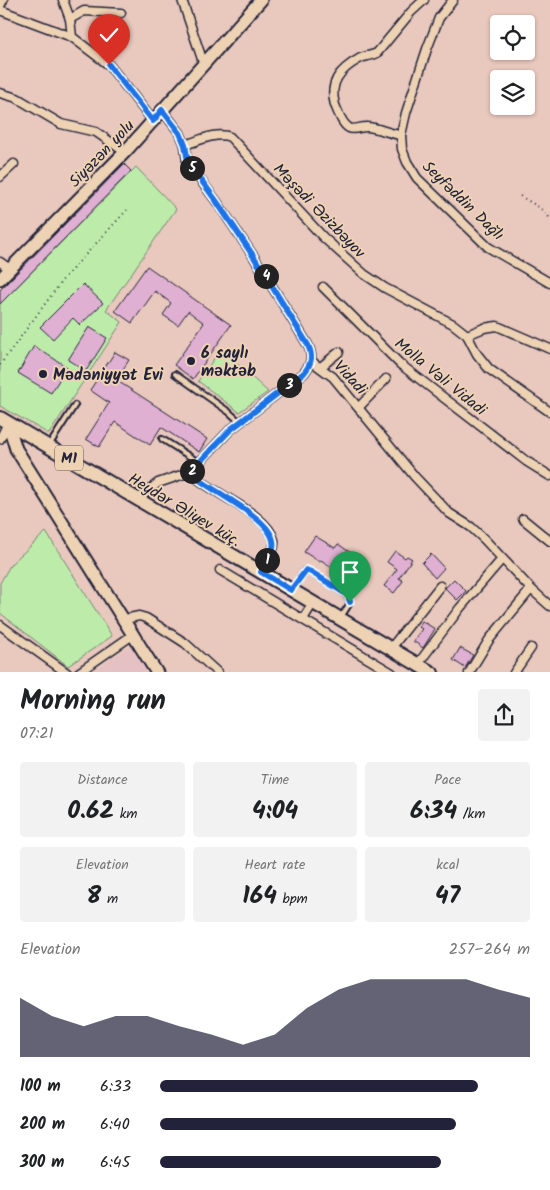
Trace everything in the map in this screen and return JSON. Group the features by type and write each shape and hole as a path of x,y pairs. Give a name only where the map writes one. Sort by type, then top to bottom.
{"main road":[{"name":"Heydər Əliyev küç.","path":"4,420 432,672"}],"street":[{"path":"0,6 3,0"},
{"path":"63,0 70,19 72,37"},
{"path":"182,0 203,62"},
{"name":"Siyəzən yolu","path":"0,279 125,152 203,62 261,0"},
{"path":"401,135 367,127 352,129 347,127 337,111 331,92 334,80 360,58 377,53 424,0"},
{"name":"Seyfəddin Dağlı","path":"453,0 439,18 430,42 406,113 401,135 402,149 407,162 417,178 488,247 550,283"},
{"path":"0,10 72,37 109,65 153,121"},
{"path":"70,19 84,11 121,13"},
{"path":"0,93 17,98 62,124 96,132 125,152"},
{"name":"Vidadi","path":"162,110 180,133 185,145 188,162 254,257 308,345 312,354 312,360 322,366 359,407 414,477 449,514 471,527 530,590 550,606"},
{"name":"Məşədi Əzizbəyov","path":"185,145 217,135 225,134 230,137 323,237 364,274 385,288 452,324 467,335 477,354 489,369 550,412"},
{"path":"0,177 14,164"},
{"path":"0,262 10,269"},
{"name":"Molla Vəli Vidadi","path":"323,287 400,364 526,461 550,476"},
{"path":"467,335 484,328 497,326 550,349"},
{"path":"322,366 339,352"},
{"path":"138,500 158,484 190,472 240,422 304,373 312,360"},
{"path":"359,407 386,379"},
{"path":"0,439 4,420"},
{"path":"4,420 16,450 157,672"},
{"path":"190,472 200,481 239,504 270,533 274,540 273,548 261,572"},
{"path":"523,519 550,541"},
{"path":"418,664 460,608 502,559"},
{"path":"220,570 392,672"},
{"path":"391,648 440,586"},
{"path":"469,672 489,640 530,590"},
{"path":"303,619 313,603"},
{"path":"125,619 139,616 146,618 185,643 218,672"},
{"path":"0,625 67,672"},
{"path":"78,672 134,634"},
{"path":"514,672 531,648"}],"lane":[{"path":"174,374 229,412 240,422"},
{"path":"49,446 75,405"},
{"path":"162,439 200,463"},
{"path":"291,590 306,570 311,572 350,598 350,602 340,619"}],"path":[{"path":"520,196 539,207 550,218"},
{"path":"0,365 64,278 127,210"}],"shaded area":[{"path":"130,646 147,672 92,672"}],"green space":[{"path":"136,167 176,209 106,310 122,322 49,434 0,406 0,304"},
{"path":"221,349 268,392 239,412 198,381"},
{"path":"46,532 112,636 68,666 0,613 0,583 11,564"}],"building":[{"path":"124,164 131,171 0,304 0,290"},
{"path":"147,266 231,325 193,379 174,365 204,323 188,311 178,325 163,315 171,303 155,291 132,323 115,311"},
{"path":"83,284 103,303 80,325 73,318 53,339 40,327"},
{"path":"89,327 107,338 86,371 68,360"},
{"path":"34,346 67,367 51,393 18,373"},
{"path":"115,352 129,360 116,380 207,439 199,452 161,427 150,445 115,422 99,447 86,439 109,403 90,390"},
{"path":"315,536 335,548 338,544 364,562 351,580 321,560 320,562 304,552"},
{"path":"395,551 405,558 407,556 412,559 399,578 403,581 394,593 384,586 397,569 387,562"},
{"path":"431,554 444,568 435,578 422,563"},
{"path":"454,579 466,591 457,600 445,588"},
{"path":"422,621 435,629 423,648 413,641 422,629 419,627"},
{"path":"460,648 473,655 465,668 453,660"}],"place":[{"name":"6 saylı məktəb","path":"191,361"},
{"name":"Mədəniyyət Evi","path":"43,374"}],"route":[{"path":"109,65 153,121 162,110 180,133 185,145 185,157 254,257 312,354 312,360 304,373 230,430 190,472 200,481 239,504 270,533 274,540 273,548 261,572 291,590 306,570 348,595 350,602"}]}
